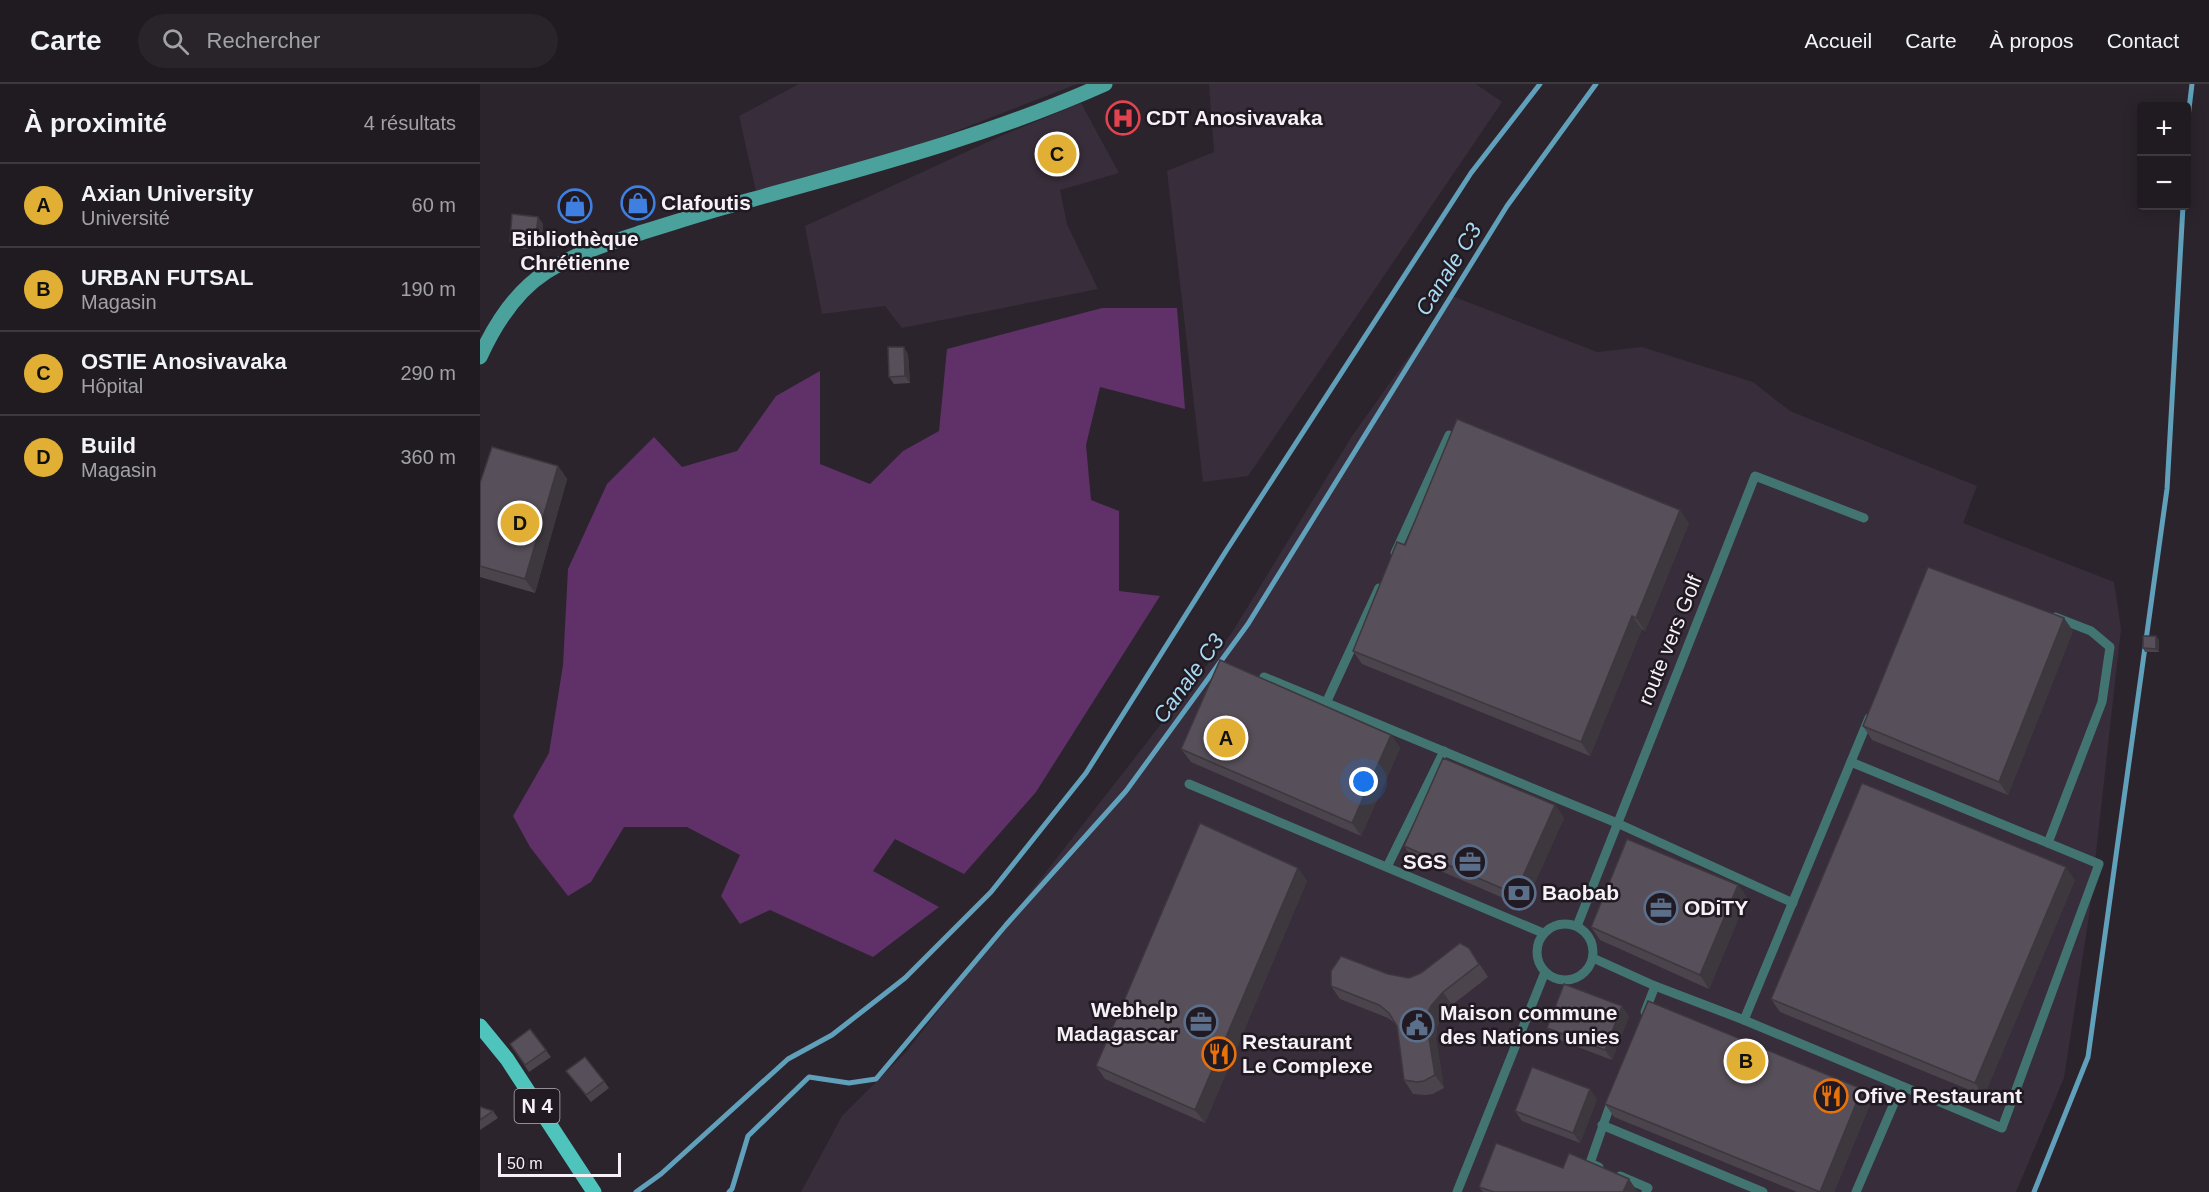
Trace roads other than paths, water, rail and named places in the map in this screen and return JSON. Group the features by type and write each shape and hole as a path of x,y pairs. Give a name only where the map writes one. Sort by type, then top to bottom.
{"main road":[{"path":"480,357 499,321 527,287 545,272 595,247 705,212 930,149 1024,119 1105,84"},
{"name":"N 4","path":"480,1026 507,1059 593,1190"}],"lane":[{"path":"1390,564 1449,435"},
{"name":"route vers Golf","path":"1577,926 1755,476 1864,518"},
{"path":"1326,703 1385,574"},
{"path":"2048,614 2091,630 2110,647 2102,702 2048,843"},
{"path":"1264,677 1617,823 1792,903"},
{"path":"1744,1020 1873,709"},
{"path":"1387,867 1444,751"},
{"path":"1593,958 1655,986 1744,1020 2002,1128 2099,864 1851,762"},
{"path":"1189,784 1543,933"},
{"path":"1558,924 1577,926 1591,939 1593,958 1586,971 1570,980 1560,981 1545,972 1539,964 1536,955 1538,941 1543,933 1558,924"},
{"path":"1457,1192 1545,972"},
{"path":"1643,1018 1655,986"},
{"path":"1618,1082 1590,1163 1648,1188 1646,1192"},
{"path":"1856,1192 1900,1087"},
{"path":"1602,1125 1763,1192"}],"waterway":[{"path":"636,1192 661,1174 788,1059 832,1035 905,978 991,892 1086,773 1226,551 1471,173 1540,84"},
{"name":"Canale C3","path":"729,1192 732,1189 748,1136 809,1077 849,1083 876,1079 1006,925 1126,791 1248,624 1507,206 1596,84"},
{"path":"2190,102 2192,84"},
{"path":"2034,1192 2088,1057 2167,489 2183,210"}],"place":[{"name":"CDT Anosivavaka","path":"1123,118"},
{"name":"OSTIE Anosivavaka","path":"1057,154"},
{"name":"Clafoutis","path":"638,203"},
{"name":"Bibliothèque Chrétienne","path":"575,206"},
{"name":"Build","path":"520,523"},
{"name":"Axian University","path":"1226,738"},
{"name":"SGS","path":"1470,862"},
{"name":"Baobab","path":"1519,893"},
{"name":"ODiTY","path":"1661,908"},
{"name":"Webhelp Madagascar","path":"1201,1022"},
{"name":"Maison commune des Nations unies","path":"1417,1025"},
{"name":"Restaurant Le Complexe","path":"1219,1054"},
{"name":"URBAN FUTSAL","path":"1746,1061"},
{"name":"Ofive Restaurant","path":"1831,1096"}]}
